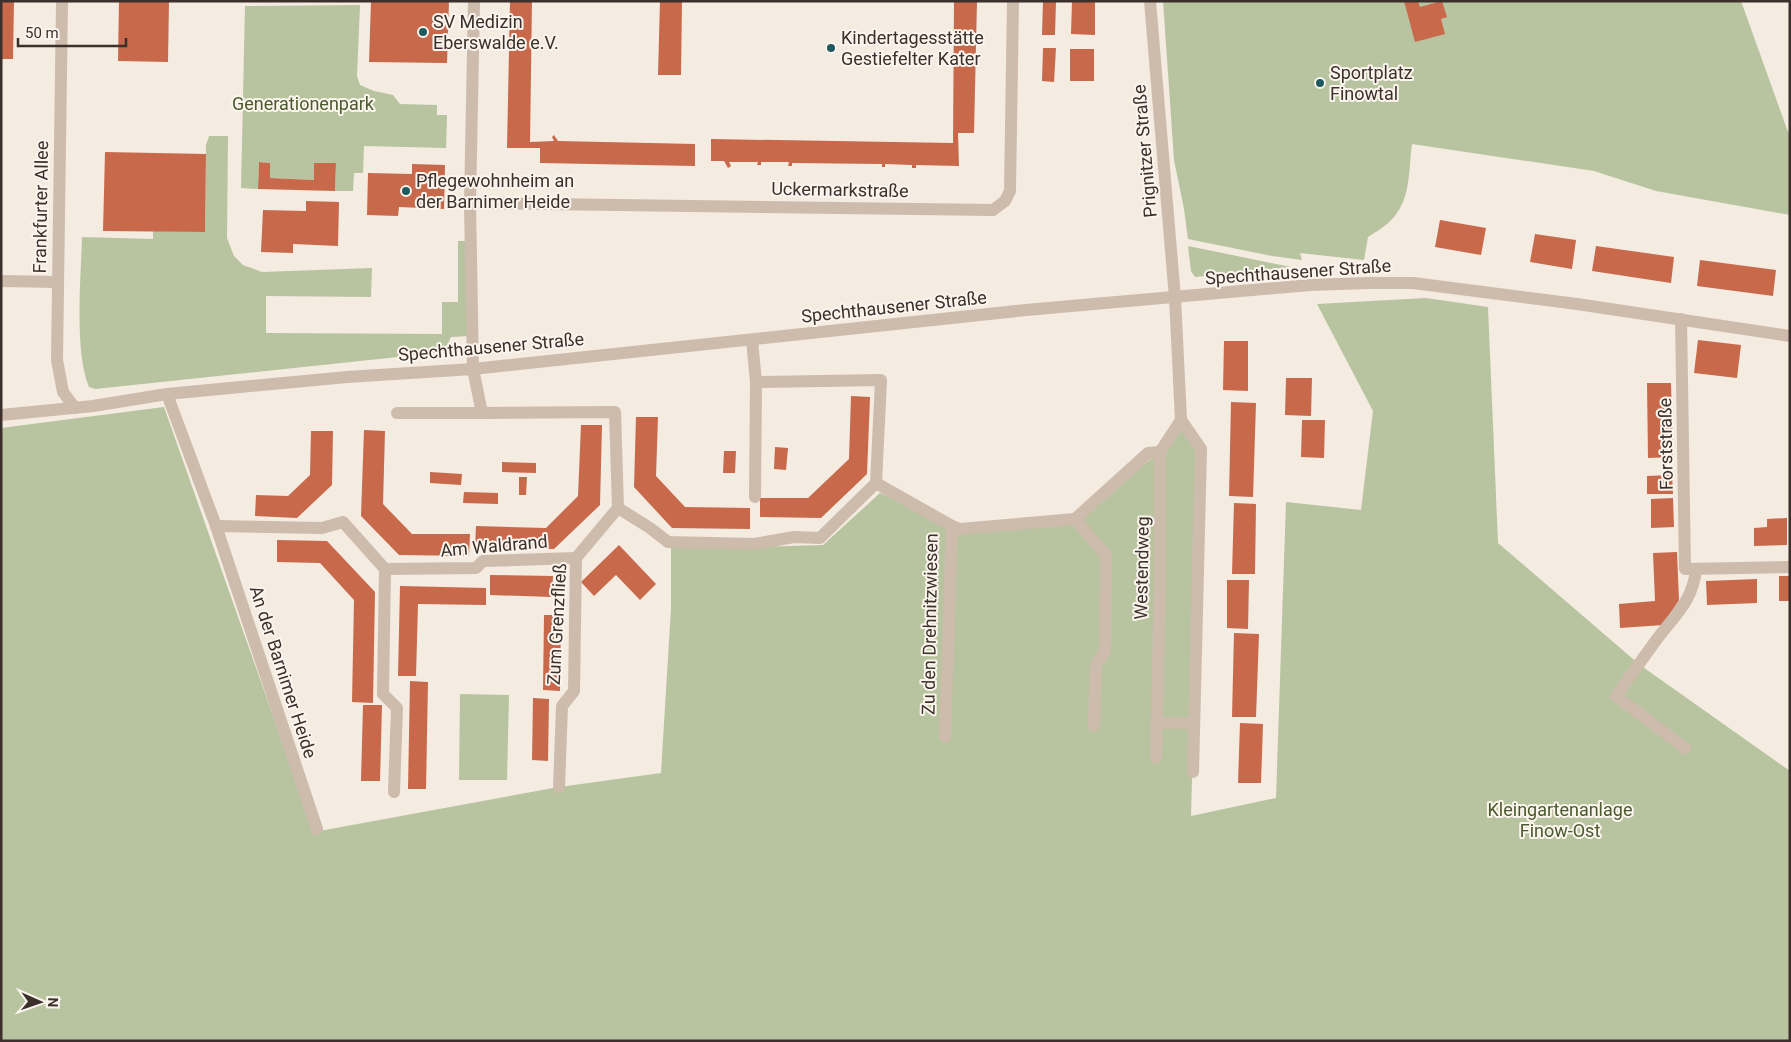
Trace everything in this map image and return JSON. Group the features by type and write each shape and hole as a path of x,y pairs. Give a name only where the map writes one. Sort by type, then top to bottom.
{"street":[{"name":"Frankfurter Allee","path":"62,1 56,360 63,392 75,408"},
{"path":"474,1 470,203 473,369 482,413"},
{"name":"Uckermarkstraße","path":"470,203 993,210 1005,201 1010,191 1013,1"},
{"name":"Prignitzer Straße","path":"1150,1 1175,298"},
{"path":"1,281 58,282"},
{"name":"Spechthausener Straße","path":"1,415 75,408 166,394 347,377 473,369 1053,308 1310,285 1413,283 1577,304 1790,336"},
{"path":"1175,298 1181,420 1201,449 1193,772"},
{"name":"Forststraße","path":"1681,319 1690,569 1695,579 1683,608 1657,639 1616,696 1685,748"},
{"path":"752,340 756,382 755,497"},
{"path":"397,412 616,412 618,508 668,542 754,544 794,537 820,538 876,483 881,380 756,382"},
{"name":"An der Barnimer Heide","path":"166,394 216,526 317,828"},
{"path":"952,526 960,529 1074,519 1148,453 1160,452 1181,420"},
{"name":"Westendweg","path":"1156,758 1160,587 1160,452"},
{"name":"Zu den Drehnitzwiesen","path":"876,483 952,526 945,737"},
{"name":"Zum Grenzfließ","path":"558,787 562,706 574,691 576,558 618,508"},
{"path":"1074,519 1106,555 1105,651 1096,665 1094,726"},
{"path":"216,526 322,528 343,522 385,569 383,694 397,708 394,792"},
{"name":"Am Waldrand","path":"385,569 476,568 483,561 576,558"},
{"path":"1690,569 1790,567"},
{"path":"1156,723 1194,723"}],"green space":[{"path":"1163,1 1741,1 1788,132 1790,133 1790,215 1656,191 1594,171 1412,144 1409,176 1401,207 1387,224 1368,237 1364,260 1300,253 1302,260 1272,256 1188,239 1174,160"},
{"name":"Generationenpark","path":"360,5 357,76 360,85 374,91 393,95 400,104 437,105 437,115 447,115 446,148 364,146 363,173 354,173 353,191 335,191 336,163 314,163 314,180 270,178 270,163 259,162 258,189 241,188 245,6"},
{"path":"209,136 228,136 227,238 234,256 243,265 262,272 372,268 371,297 266,296 266,333 442,334 442,302 458,302 458,241 468,241 469,336 451,337 445,352 95,389 89,387 84,372 80,335 82,237 153,239 153,231 205,232 206,145"},
{"path":"1188,246 1291,267 1195,277 1191,271"},
{"name":"Kleingartenanlage Finow-Ost","path":"1426,298 1488,307 1498,543 1640,665 1790,771 1790,1041 1,1041 1,428 164,407 314,832 559,787 661,773 671,608 671,544 754,547 823,545 880,493 960,529 1074,519 1160,452 1181,420 1201,449 1191,816 1276,798 1286,502 1361,510 1373,411 1317,304"},
{"path":"460,694 509,695 507,780 459,780"}],"building":[{"path":"1,1 14,1 13,59 1,59"},
{"path":"119,1 169,1 168,62 118,61"},
{"name":"SV Medizin Eberswalde e.V.","path":"371,1 449,1 447,63 369,62"},
{"path":"510,1 532,1 530,142 554,141 552,137 554,135 558,141 695,144 695,166 540,163 540,148 507,148"},
{"path":"660,1 682,1 681,75 658,75"},
{"path":"954,1 977,1 974,133 958,133 959,166 916,165 916,168 912,168 912,165 885,164 885,167 882,167 882,164 792,163 792,166 788,166 789,162 761,162 761,165 757,165 758,162 729,162 731,166 728,168 724,161 711,161 711,139 953,143"},
{"path":"1043,1 1056,1 1055,35 1042,35"},
{"path":"1072,1 1095,1 1095,35 1071,34"},
{"path":"1404,1 1418,1 1420,7 1442,1 1447,17 1441,19 1445,34 1415,42"},
{"path":"1043,48 1056,48 1054,82 1042,81"},
{"path":"1070,49 1094,49 1094,81 1070,81"},
{"path":"105,152 206,154 205,232 103,231"},
{"name":"Generationenpark","path":"259,162 270,163 270,178 314,180 314,163 336,163 335,191 258,189"},
{"name":"Pflegewohnheim an der Barnimer Heide","path":"412,164 445,165 444,209 399,207 398,216 367,215 368,173 412,174"},
{"path":"306,201 339,202 338,246 293,244 293,253 261,252 263,210 306,211"},
{"path":"1440,220 1486,228 1481,255 1435,247"},
{"path":"1535,234 1576,240 1572,269 1530,262"},
{"path":"1596,246 1674,257 1671,283 1592,271"},
{"path":"1700,260 1776,270 1773,296 1697,286"},
{"path":"1698,340 1741,345 1737,378 1694,373"},
{"path":"1224,341 1248,341 1248,391 1223,390"},
{"path":"1286,378 1312,378 1311,416 1285,415"},
{"path":"1647,383 1671,383 1673,457 1648,458"},
{"path":"851,396 870,397 867,474 821,518 760,517 760,498 808,498 849,459"},
{"path":"1231,402 1256,403 1253,497 1229,496"},
{"path":"636,417 658,417 656,476 685,507 750,508 750,529 672,528 634,487"},
{"path":"1302,420 1325,420 1324,458 1301,457"},
{"path":"581,425 602,425 600,505 554,549 475,547 476,526 546,528 578,496"},
{"path":"364,430 385,431 383,504 412,534 470,534 469,556 399,555 361,516"},
{"path":"311,431 333,431 332,485 297,518 255,516 256,495 288,496 310,475"},
{"path":"775,447 788,448 786,470 774,469"},
{"path":"724,451 736,451 735,473 723,473"},
{"path":"502,462 536,463 536,473 502,472"},
{"path":"430,472 462,474 461,485 430,483"},
{"path":"1672,475 1673,494 1647,494 1647,476"},
{"path":"519,477 527,477 526,495 519,495"},
{"path":"464,492 498,493 498,504 463,503"},
{"path":"1673,498 1674,527 1651,528 1651,499"},
{"path":"1234,503 1256,504 1255,574 1232,574"},
{"path":"1787,518 1787,545 1754,546 1754,528 1767,527 1767,519"},
{"path":"277,540 327,541 375,592 373,703 352,702 354,600 320,563 277,562"},
{"path":"619,545 656,584 640,600 616,575 594,596 581,582"},
{"path":"1677,552 1679,600 1663,625 1620,628 1619,604 1655,601 1653,553"},
{"path":"490,575 553,576 552,597 490,595"},
{"path":"1779,576 1790,576 1790,601 1779,601"},
{"path":"1757,579 1757,603 1707,605 1706,581"},
{"path":"1227,580 1249,580 1248,629 1227,628"},
{"path":"400,586 486,588 486,605 418,604 416,676 398,676"},
{"path":"544,615 561,615 560,691 543,690"},
{"path":"1234,633 1259,634 1256,717 1232,717"},
{"path":"410,681 428,682 426,789 408,789"},
{"path":"533,698 549,699 548,761 532,760"},
{"path":"363,705 382,705 380,781 361,781"},
{"path":"1240,723 1263,724 1261,783 1238,783"}],"place":[{"name":"SV Medizin Eberswalde e.V.","path":"423,32"},
{"name":"Kindertagesstätte Gestiefelter Kater","path":"831,48"},
{"name":"Sportplatz Finowtal","path":"1320,83"},
{"name":"Pflegewohnheim an der Barnimer Heide","path":"406,191"}]}
